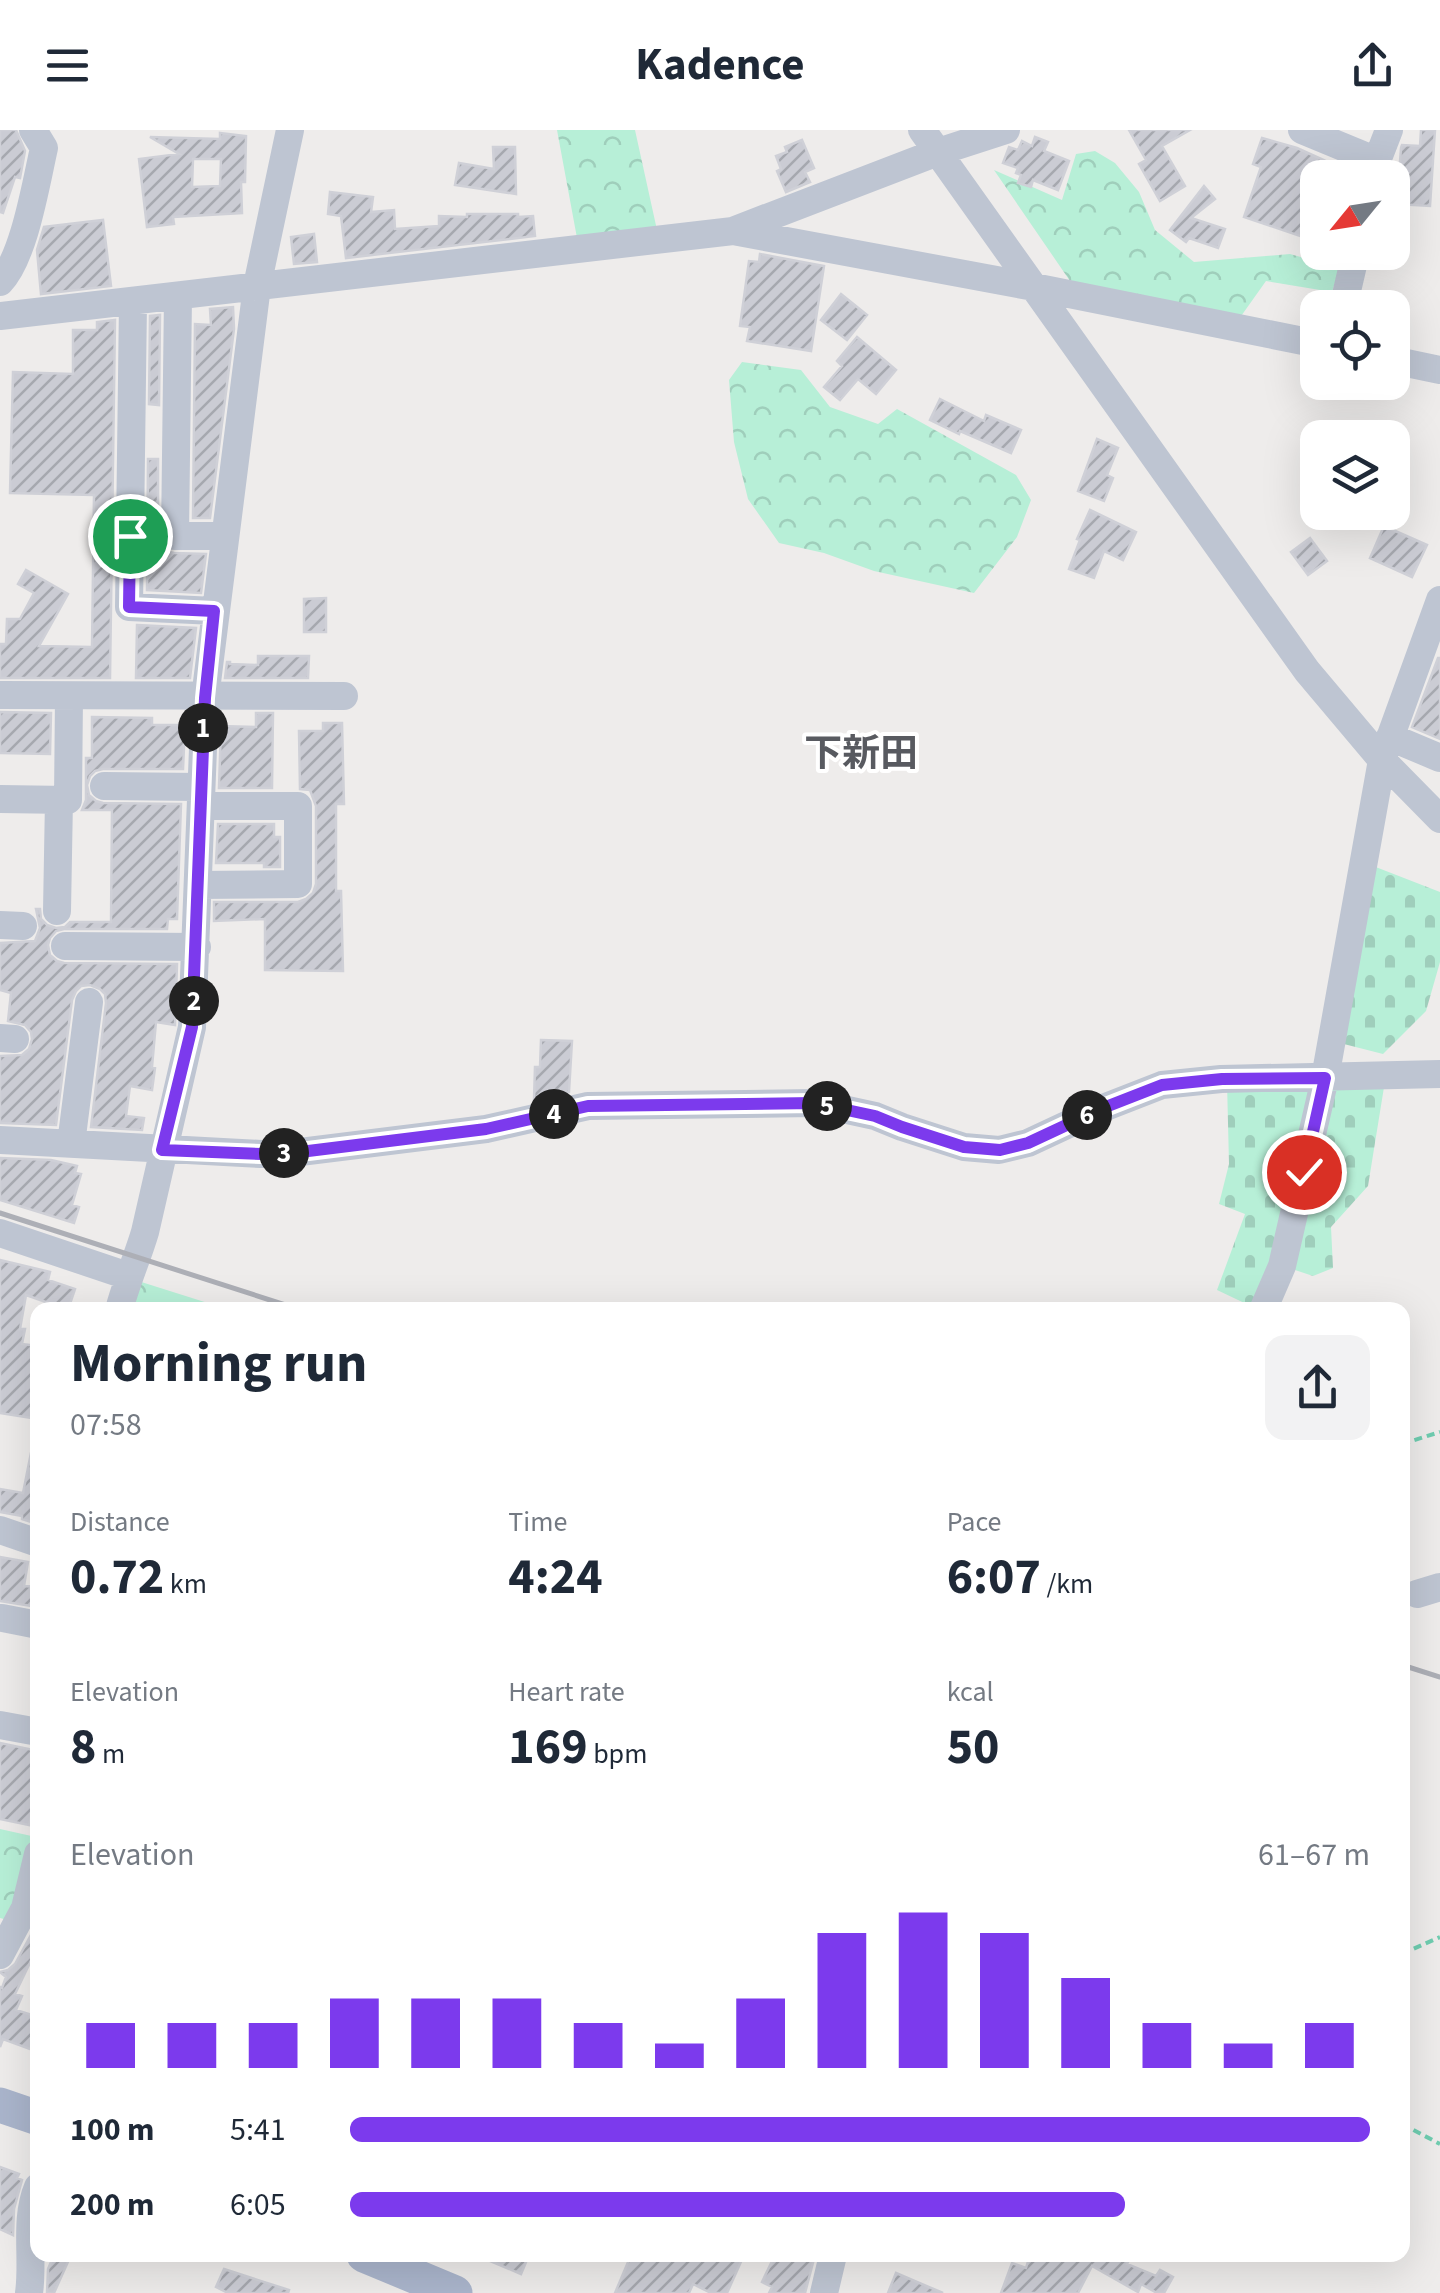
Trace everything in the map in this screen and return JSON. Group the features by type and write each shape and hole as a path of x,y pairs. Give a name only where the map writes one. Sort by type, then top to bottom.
{"main road":[{"path":"0,2105 30,2115"},
{"path":"381,2262 456,2293"}],"street":[{"path":"0,282 16,256 44,148 33,130"},
{"path":"121,1302 145,1232 192,1027 205,698 214,611 258,286 290,130"},
{"path":"732,231 930,141 1006,130"},
{"path":"1302,130 1358,160"},
{"path":"1378,160 1389,130"},
{"path":"930,141 1308,670 1386,748 1440,819"},
{"path":"0,316 732,231 1300,340"},
{"path":"175,536 178,296"},
{"path":"134,302 129,607 214,611"},
{"path":"1410,364 1440,370"},
{"path":"130,536 225,536"},
{"path":"1266,1302 1282,1266 1325,1078 1386,748 1440,600"},
{"path":"0,695 344,696"},
{"path":"0,799 68,800 70,696"},
{"path":"1386,748 1440,758"},
{"path":"104,786 298,806 298,884 198,885"},
{"path":"57,911 59,800"},
{"path":"66,946 197,947"},
{"path":"70,1144 89,1002"},
{"path":"0,1140 292,1153 486,1129 588,1106 814,1103 875,1116 964,1147 1000,1150 1028,1143 1162,1085 1222,1079 1440,1074"},
{"path":"0,1233 128,1276"},
{"path":"0,1530 30,1541"},
{"path":"2,1618 30,1623"},
{"path":"0,1724 30,1730"},
{"path":"15,1926 30,1879"},
{"path":"29,2293 32,2262"},
{"path":"827,2292 832,2262"}],"path":[{"path":"1410,1441 1440,1432"},
{"path":"1410,1950 1440,1937"},
{"path":"1410,2128 1440,2144"}],"green space":[{"path":"557,130 635,130 657,230 577,238"},
{"path":"1095,151 1115,163 1139,192 1155,230 1194,262 1290,254 1300,257 1300,270 1339,270 1333,290 1266,281 1239,319 1070,281 994,170 1062,200 1076,154"},
{"path":"742,362 801,370 830,407 878,424 897,409 1016,475 1031,500 1017,537 974,593 874,571 824,553 779,543 748,499 734,442 729,380"},
{"path":"1368,864 1440,892 1440,962 1426,1011 1383,1054 1336,1042"},
{"path":"1385,1081 1368,1186 1331,1227 1333,1268 1313,1276 1277,1264 1260,1302 1242,1302 1217,1290 1245,1214 1219,1204 1229,1164 1227,1082"},
{"path":"135,1280 205,1302 128,1302"},
{"path":"0,1829 30,1836 30,1862 20,1905 11,1921 0,1918"}],"building":[{"path":"0,130 16,130 25,151 20,178 15,177 3,213 0,212"},
{"path":"1129,130 1190,130 1162,146 1185,186 1160,201 1139,164 1146,160"},
{"path":"1421,130 1435,130 1430,206 1410,205 1410,160 1400,160 1402,145 1420,146"},
{"path":"220,133 246,136 242,213 173,217 174,224 147,227 139,159 179,154 150,137 220,139","holes":["193,159 221,159 220,186 192,187"]},
{"path":"1035,137 1048,142 1044,151 1069,161 1058,190 1033,180 1031,187 1018,183 1018,168 1003,163 1009,147 1018,150 1022,141 1032,146"},
{"path":"1262,138 1323,160 1300,160 1300,236 1244,217 1261,167 1253,164"},
{"path":"802,140 814,168 805,172 810,182 786,192 777,171 781,169 776,156"},
{"path":"493,147 515,147 516,194 455,185 459,163 494,169"},
{"path":"1204,186 1215,199 1191,218 1225,229 1218,248 1189,238 1186,242 1170,230"},
{"path":"330,192 373,197 371,212 394,210 395,229 439,226 439,216 518,214 533,216 535,236 346,258 341,216 328,214"},
{"path":"103,220 111,286 41,294 37,250 44,227"},
{"path":"314,234 317,262 294,264 291,237"},
{"path":"760,254 824,266 811,351 747,341 750,327 740,326 749,261 759,262"},
{"path":"841,294 867,315 847,340 821,320"},
{"path":"233,307 234,329 210,518 193,518 195,324 211,325 210,309"},
{"path":"160,315 159,405 149,404 150,316"},
{"path":"115,320 110,678 0,678 0,644 6,644 7,619 20,619 34,593 18,584 26,570 68,594 39,646 92,647 94,495 10,493 13,372 73,374 73,330 97,330 97,322"},
{"path":"857,337 896,370 876,394 858,379 840,400 824,387 842,366 837,361"},
{"path":"940,399 984,421 986,415 1021,430 1011,453 930,420"},
{"path":"1097,439 1118,448 1107,475 1113,478 1104,501 1078,491"},
{"path":"148,459 158,459 159,544 174,553 206,554 201,593 147,590"},
{"path":"1090,510 1136,532 1123,560 1104,551 1094,578 1069,569"},
{"path":"1382,530 1393,530 1427,545 1412,577 1370,558"},
{"path":"1310,538 1327,561 1308,575 1291,552"},
{"path":"326,598 326,632 304,632 304,599"},
{"path":"137,625 196,628 190,678 136,678"},
{"path":"258,656 309,656 308,678 225,678 227,662 258,665"},
{"path":"1440,658 1440,739 1412,727"},
{"path":"0,712 51,713 50,754 0,753"},
{"path":"256,713 273,713 272,788 219,788 221,726 256,727"},
{"path":"92,717 152,718 152,725 185,725 183,769 103,769 90,776 87,785 89,795 103,803 181,804 177,919 168,919 167,929 56,931 48,945 50,955 64,963 177,964 175,1025 156,1022 152,1090 130,1086 126,1116 144,1118 142,1130 91,1127 106,1003 100,989 81,986 72,1000 56,1125 0,1123 0,1056 22,1055 32,1039 25,1025 8,1021 11,993 0,990 0,943 35,941 40,928 36,909 40,909 41,919 47,925 56,928 70,922 111,922 112,810 82,810 86,800 86,758 92,758"},
{"path":"323,723 342,723 344,804 336,804 336,891 341,891 343,971 265,970 265,919 214,921 214,902 298,902 313,893 316,806 310,790 300,789 299,731 323,731"},
{"path":"218,824 274,824 274,837 280,837 280,867 216,863"},
{"path":"541,1040 572,1041 569,1092 534,1100 535,1067 540,1067"},
{"path":"0,1158 51,1160 77,1166 75,1173 81,1174 72,1205 79,1207 74,1223 0,1200"},
{"path":"0,1260 50,1272 48,1280 75,1289 71,1302 46,1302 26,1295 20,1329 25,1329 22,1344 30,1345 30,1418 0,1413"},
{"path":"30,1458 30,1522 0,1512 0,1489 23,1493"},
{"path":"0,1557 28,1562 24,1586 30,1586 30,1606 0,1601"},
{"path":"0,1743 30,1749 30,1821 29,1825 0,1819"},
{"path":"30,1937 30,1963 15,1994 22,1996 16,2010 30,2014 30,2049 3,2039 0,2047 0,1987 6,1977 0,1972 15,1964"},
{"path":"0,2167 19,2174 17,2178 22,2180 14,2209 13,2235 0,2229"},
{"path":"51,2262 68,2262 54,2293 47,2293"},
{"path":"493,2262 526,2262 521,2274"},
{"path":"628,2262 741,2262 727,2293 711,2293 693,2284 689,2293 615,2293"},
{"path":"772,2262 813,2262 805,2293 769,2293 772,2287 762,2282"},
{"path":"1028,2262 1128,2262 1156,2276 1160,2270 1173,2277 1164,2293 1141,2284 1138,2292 1092,2266 1078,2293 1001,2293 1012,2263 1026,2268"},
{"path":"224,2269 289,2290 288,2293 228,2293 216,2287"},
{"path":"896,2273 943,2293 888,2293"}],"railway":[{"path":"0,1213 276,1302"},
{"path":"1410,1668 1440,1677"}],"district":[{"name":"下新田","path":"861,753"}],"route":[{"path":"130,536 129,607 214,611 200,787 192,1027 162,1150 292,1153 486,1129 588,1106 814,1103 875,1116 964,1147 1000,1150 1028,1143 1162,1085 1222,1079 1325,1078 1304,1172"}]}
